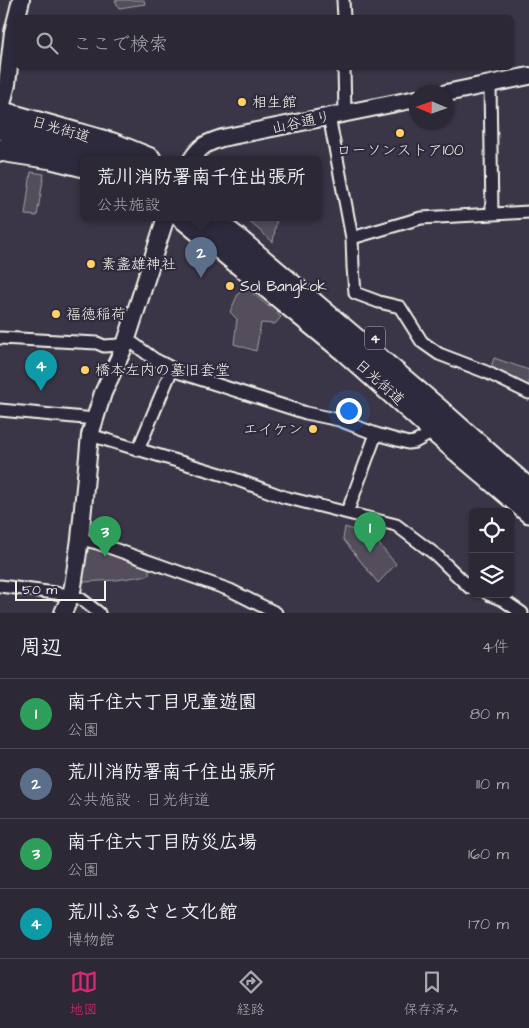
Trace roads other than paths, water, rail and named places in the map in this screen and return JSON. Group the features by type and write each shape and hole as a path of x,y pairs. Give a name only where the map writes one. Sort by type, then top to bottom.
{"highway":[{"name":"日光街道","path":"0,112 112,144 143,156"},
{"name":"日光街道","path":"0,128 101,156"},
{"name":"日光街道","path":"0,150 52,158 80,165"},
{"name":"日光街道","path":"187,221 345,351 529,512"},
{"name":"日光街道","path":"214,221 439,410 528,488"},
{"name":"日光街道","path":"236,221 334,302 424,381 494,452 507,471"}],"street":[{"path":"17,15 21,0"},
{"path":"343,0 344,15"},
{"path":"0,112 15,24"},
{"path":"344,70 337,115 352,238 355,293 380,302 400,306 422,342 439,354 486,372 529,394"},
{"path":"454,92 529,76"},
{"path":"490,85 492,214"},
{"name":"山谷通り","path":"194,156 204,145 222,138 409,100"},
{"path":"352,238 420,218 529,212"},
{"path":"63,613 71,595 80,538 90,436 103,393 125,345 165,221"},
{"path":"0,338 98,343 104,346 134,344 154,359 181,373 306,413 339,420 376,434 408,443 415,442 426,436 432,428"},
{"path":"138,450 172,369"},
{"path":"0,410 95,418"},
{"path":"346,512 376,434"},
{"path":"90,436 224,475 284,497 396,525 436,555 469,587"},
{"path":"80,538 230,590 276,613"},
{"path":"0,586 71,595 81,599 99,613"},
{"path":"498,598 522,613"}],"place":[{"name":"相生館","path":"242,102"},
{"name":"ローソンストア100","path":"400,133"},
{"name":"素盞雄神社","path":"91,264"},
{"name":"荒川消防署南千住出張所","path":"201,278"},
{"name":"Sol Bangkok","path":"230,286"},
{"name":"福徳稲荷","path":"56,314"},
{"name":"橋本左内の墓旧套堂","path":"85,370"},
{"name":"荒川ふるさと文化館","path":"41,391"},
{"name":"エイケン","path":"313,429"},
{"name":"南千住六丁目児童遊園","path":"370,553"},
{"name":"南千住六丁目防災広場","path":"105,557"}]}
